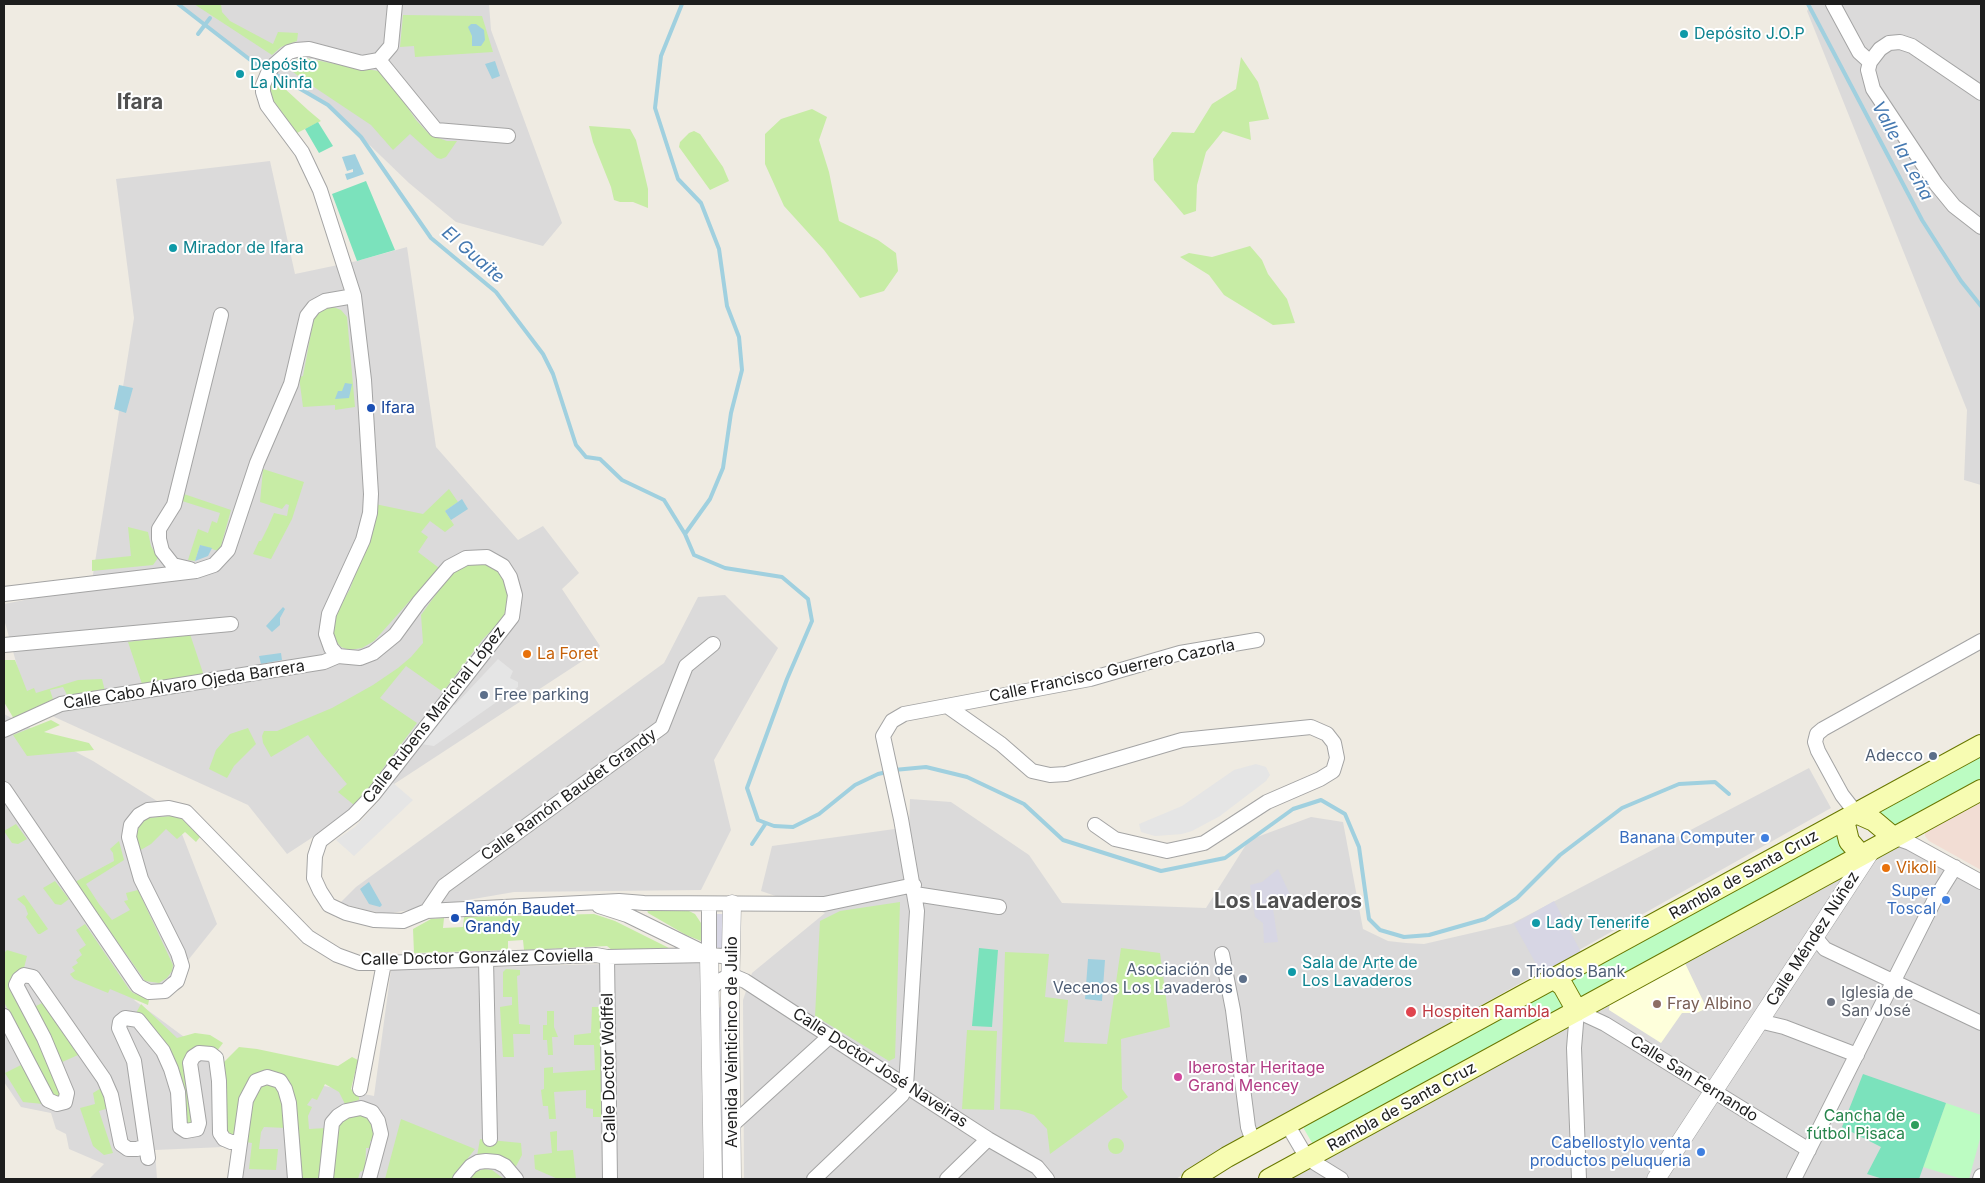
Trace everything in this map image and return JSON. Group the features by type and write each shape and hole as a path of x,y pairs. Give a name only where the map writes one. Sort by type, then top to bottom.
{"main road":[{"name":"Rambla de Santa Cruz","path":"1192,1179 1287,1124 1981,744"},
{"name":"Rambla de Santa Cruz","path":"1269,1179 1981,790"},
{"path":"1867,852 1849,841 1850,816 1874,821 1893,838"},
{"path":"1553,978 1563,986 1577,1011"}],"street":[{"path":"338,656 331,648 326,634 329,614 363,540 370,513 371,494 364,380 354,296 320,190 302,152 267,105 263,92 265,78 281,58 289,52 309,50 362,63 378,60 391,46 395,4"},
{"path":"1833,4 1859,52 1870,62"},
{"path":"1981,93 1912,46 1900,42 1889,43 1880,48 1870,62 1868,70 1873,89 1936,184 1954,206 1981,227"},
{"path":"378,60 436,130 508,136"},
{"path":"4,594 196,571 214,565 228,550 258,463 291,384 306,316 314,307 325,301 354,296"},
{"path":"196,571 173,565 162,551 158,539 159,528 174,505 221,316"},
{"name":"Calle Rubens Marichal López","path":"338,656 360,658 373,653 395,635 419,602 449,567 466,558 487,557 503,566 510,577 515,595 512,617 373,795 354,815 320,841 314,856 314,878 329,905 346,913 374,920 403,922 427,911 620,902 824,904 914,889"},
{"path":"4,645 231,624"},
{"name":"Calle Francisco Guerrero Cazorla","path":"906,1086 917,911 884,736 892,721 904,714 1090,679 1180,654 1257,640"},
{"path":"1850,816 1842,795 1818,751 1815,742 1817,734 1981,641"},
{"name":"Calle Ramón Baudet Grandy","path":"427,911 444,886 662,727 686,666 713,644"},
{"name":"Calle Cabo Álvaro Ojeda Barrera","path":"4,730 61,704 324,662 338,656"},
{"path":"947,706 1002,744 1032,771 1050,775 1066,774 1182,740 1311,727 1327,734 1334,743 1337,758 1333,772 1267,802 1204,843 1167,851 1115,839 1095,825"},
{"name":"Calle Doctor González Coviella","path":"4,789 138,986 149,992 165,990 177,981 182,966 178,952 141,879 129,837 131,825 139,815 148,810 169,808 186,812 308,937 337,955 359,962 709,955"},
{"path":"1893,838 1910,843 1981,882"},
{"name":"Calle Méndez Núñez","path":"1656,1179 1815,936 1867,852"},
{"path":"1794,1179 1935,899 1955,868"},
{"path":"914,889 999,907"},
{"path":"640,922 638,913 644,903"},
{"path":"594,904 614,910 709,955 722,956 732,953"},
{"name":"Avenida Veinticinco de Julio","path":"709,904 713,1179"},
{"name":"Avenida Veinticinco de Julio","path":"732,904 732,1179"},
{"path":"1815,936 1825,950 1981,1023"},
{"path":"1222,954 1233,1010 1248,1127 1255,1142"},
{"name":"Calle Doctor Wolffel","path":"608,957 610,1179"},
{"path":"486,960 490,1139"},
{"path":"360,1089 384,963"},
{"path":"4,1016 48,1100 57,1104 65,1102 67,1093 44,1038 16,985 24,975 33,977 104,1080 111,1095 121,1144 128,1149 147,1152 134,1061 119,1028 120,1022 125,1018 138,1020 163,1051 178,1092 180,1127 186,1131 197,1129 199,1123 190,1063 193,1057 199,1053 211,1054 216,1058 219,1081 220,1133 224,1139 231,1142 240,1142"},
{"path":"710,989 719,981 731,975"},
{"name":"Calle Doctor José Naveiras","path":"731,975 746,981 988,1139 1037,1167 1047,1179"},
{"path":"1577,1011 1574,1048 1579,1179"},
{"name":"Calle San Fernando","path":"1577,1011 1605,1024 1809,1150"},
{"path":"1759,1021 1784,1027 1857,1056"},
{"path":"731,1126 830,1036"},
{"path":"235,1179 246,1100 256,1081 266,1077 280,1081 289,1102 295,1179"},
{"path":"814,1179 902,1095 906,1086"},
{"path":"326,1179 332,1123 346,1111 361,1108 372,1112 378,1121 381,1134 369,1179"},
{"path":"1287,1124 1307,1158 1342,1179"},
{"path":"947,1179 988,1139"},
{"path":"460,1179 471,1166 478,1162 486,1161 497,1162 505,1166 516,1179"}],"shaded area":[{"path":"178,4 489,4 491,30 562,223 543,246 456,222 409,183 328,105 253,62"},
{"path":"1812,4 1981,4 1981,485 1964,480 1967,410 1807,11"},
{"path":"270,161 295,274 357,261 407,247 436,447 518,540 543,526 579,573 562,589 600,646 590,656 287,854 248,805 28,705 4,619 4,604 91,587 134,318 116,179"},
{"path":"725,595 778,648 714,760 731,830 701,890 514,892 386,914 340,903 356,887 664,663 698,597"},
{"name":"Free parking","path":"498,659 513,671 510,678 518,682 518,687 434,746 421,744 451,704 455,705"},
{"path":"4,714 93,761 173,811 217,924 169,984 134,1000 214,1059 220,1078 223,1147 155,1150 157,1179 89,1179 104,1164 69,1149 66,1134 56,1129 51,1113 21,1107 4,1082"},
{"path":"1256,764 1266,767 1270,775 1266,781 1220,816 1192,831 1182,834 1155,836 1141,832 1139,824 1182,806 1234,770"},
{"path":"1809,768 1831,808 1194,1167 1176,1179 744,1179 743,1000 752,973 825,913 761,891 772,846 909,827 910,799 951,802 1029,855 1062,903 1206,908 1249,840 1311,817 1343,822 1363,929 1388,941 1424,944 1511,924"},
{"path":"392,782 413,800 354,856 336,840 355,827 378,802"},
{"path":"1981,799 1981,870 1929,841 1925,836 1925,831"},
{"path":"1893,837 1981,882 1981,1179 1269,1179"},
{"path":"1278,869 1292,899 1272,902 1278,942 1264,943 1263,923 1255,917 1250,885 1262,882"},
{"path":"1554,901 1581,952 1541,973 1514,924"},
{"path":"716,914 725,914 725,948 718,948 715,945 714,918"},
{"path":"707,961 708,1179 235,1179 250,1071 374,1096 391,970"},
{"name":"Fray Albino","path":"1684,961 1706,1007 1696,1013 1682,1013 1661,1043 1609,1010 1610,1001"},
{"path":"721,1006 728,1008 730,1179 717,1179 716,1011"}],"green space":[{"path":"194,4 221,4 222,12 230,21 273,44 278,32 298,33 297,41 281,47 272,55"},
{"path":"403,15 482,16 493,52 415,57 414,46 400,47"},
{"path":"300,57 379,71 392,84 416,120 430,135 447,141 457,141 446,157 441,159 437,158 410,134 393,150 371,125 292,71 290,64"},
{"path":"1241,57 1258,82 1269,119 1249,122 1251,140 1223,131 1206,152 1197,185 1196,211 1184,215 1154,180 1153,159 1172,132 1194,133 1212,104 1236,89"},
{"path":"272,77 321,121 297,133 272,99 269,91"},
{"path":"812,109 827,117 819,140 829,172 839,221 878,240 896,253 898,271 884,291 860,298 824,250 784,206 765,164 765,134 781,119"},
{"path":"318,122 333,146 319,153 305,129"},
{"path":"589,126 630,129 636,140 648,189 648,208 633,202 614,200"},
{"path":"694,131 700,134 723,167 729,181 710,190 679,147 680,142 689,133"},
{"path":"366,181 395,250 357,261 332,194"},
{"path":"1250,246 1262,260 1268,274 1287,299 1295,323 1273,325 1224,295 1209,275 1180,257 1189,253 1212,257"},
{"path":"331,306 341,310 347,317 355,407 335,410 335,405 303,407 299,377 303,376 314,317 320,310"},
{"path":"263,469 304,482 292,519 271,559 253,554 274,513 287,516 289,505 286,504 282,509 260,502"},
{"path":"449,489 458,502 445,511 454,525 445,532 430,521 421,532 428,537 418,552 439,568 374,641 362,648 349,650 341,647 332,631 333,624 339,608 350,589 365,546 375,504 423,514"},
{"path":"184,494 231,510 218,551 200,545 195,561 188,560 198,529 208,533 212,521 217,523 220,513 182,501"},
{"path":"128,527 148,532 151,546 158,558 153,565 92,571 92,560 131,556"},
{"path":"477,563 490,566 500,572 505,582 508,592 507,607 502,620 483,639 443,692 406,666 380,698 417,723 384,767 369,791 354,805 338,792 347,784 308,735 271,757 263,743 262,736 264,731 277,731 332,708 373,685 398,668 423,643 421,615 450,575 465,566"},
{"path":"190,634 204,676 142,684 128,642"},
{"path":"4,660 15,660 27,691 34,688 36,693 78,680 102,679 105,691 67,695 63,687 50,690 53,699 14,719 4,702"},
{"path":"51,720 60,725 44,732 89,743 94,750 27,756 13,735"},
{"path":"248,728 256,744 234,766 227,778 209,769 216,750 230,734"},
{"path":"1981,751 1981,783 1897,827 1874,809"},
{"path":"172,816 182,819 200,837 196,842 185,832 177,839 166,829 151,844 139,851 135,835 142,821 147,818"},
{"path":"16,824 27,839 18,844 12,843 4,831"},
{"path":"1835,834 1844,843 1846,853 1583,1000 1569,976"},
{"path":"119,841 124,860 86,884 112,920 130,910 124,901 128,900 126,893 138,890 173,965 172,971 167,978 159,983 145,981 75,882 114,861 113,853 110,849"},
{"path":"55,881 69,899 61,905 55,904 43,888"},
{"path":"24,895 48,929 40,934 38,934 26,917 28,914 25,906 17,899"},
{"path":"900,902 895,1058 889,1061 815,1016 820,921 840,911"},
{"path":"647,910 689,911 695,914 701,923 701,941 686,935 648,913"},
{"path":"594,914 615,921 669,948 612,950 607,946 524,950 523,940 508,941 508,950 414,953 413,929 431,919 444,918 443,928 463,927 464,917"},
{"path":"85,924 129,989 133,993 147,998 149,1000 148,1005 110,989 108,993 74,979 70,974 75,971 72,967 78,963 76,960 82,955 79,950 86,945 76,930"},
{"path":"979,948 998,950 992,1027 972,1026"},
{"path":"1121,948 1160,953 1170,1027 1121,1039 1122,1089 1128,1097 1050,1154 1047,1129 1034,1115 1019,1110 1000,1109 1005,952 1049,954 1045,997 1068,1000 1064,1042 1107,1044"},
{"path":"7,950 27,956 24,968 17,975 28,1013 64,1098 53,1098 4,1002 4,953"},
{"path":"506,969 520,970 520,975 517,976 519,1024 530,1025 530,1034 513,1034 514,1057 503,1057 500,1007 512,1005 512,997 503,997 503,972"},
{"path":"1545,989 1555,990 1565,1007 1313,1144 1311,1141 1304,1129 1304,1123"},
{"path":"46,1001 75,1040 78,1055 60,1063 34,1007"},
{"path":"141,1004 177,1038 195,1033 210,1035 223,1043 217,1051 195,1052 192,1124 185,1125 159,1036 150,1023 136,1013"},
{"path":"592,1007 601,1007 602,1117 593,1117 593,1109 586,1108 586,1090 554,1092 556,1119 549,1119 548,1106 543,1106 541,1090 544,1089 544,1068 553,1067 553,1073 595,1070 594,1045 574,1045 574,1035 591,1033"},
{"path":"547,1011 554,1011 554,1027 558,1037 552,1037 553,1055 548,1055 547,1040 543,1040 543,1025 547,1025"},
{"path":"967,1030 997,1031 994,1110 962,1109"},
{"path":"239,1047 338,1066 352,1057 358,1060 351,1089 359,1095 359,1100 345,1104 339,1092 325,1084 317,1100 312,1098 307,1105 312,1107 308,1116 309,1129 327,1128 321,1179 300,1179 289,1091 265,1075 235,1135 233,1137 226,1136 221,1065"},
{"path":"23,1064 43,1104 23,1102 5,1073"},
{"path":"1863,1074 1946,1103 1919,1179 1883,1179 1867,1174 1881,1147 1842,1127"},
{"path":"274,1085 280,1090 286,1128 264,1127 261,1132 259,1149 278,1149 276,1170 249,1169 252,1143 246,1142 251,1108 255,1092 261,1086"},
{"path":"103,1087 109,1108 99,1111 113,1153 104,1155 93,1146 80,1108 95,1104 93,1093"},
{"path":"1946,1103 1981,1115 1981,1135 1969,1179 1962,1179 1923,1167"},
{"path":"355,1113 372,1118 376,1141 370,1141 370,1148 366,1148 365,1170 360,1172 358,1179 333,1179 338,1121"},
{"path":"401,1119 475,1149 452,1179 385,1179"},
{"path":"557,1131 557,1151 573,1150 576,1179 558,1179 535,1169 534,1155 552,1153 550,1132"},
{"path":"1116,1138 1122,1140 1124,1146 1122,1152 1116,1154 1110,1152 1108,1146 1110,1140"},
{"path":"480,1139 521,1143 522,1155 514,1170 477,1156"},
{"path":"484,1169 492,1170 504,1179 469,1179 475,1172"}],"water":[{"path":"471,24 476,24 484,30 485,40 481,46 472,46 472,36 468,27"},
{"path":"495,61 500,76 492,79 485,64"},
{"path":"355,154 364,174 347,180 345,174 353,172 353,169 347,171 342,157"},
{"path":"345,383 352,384 349,398 335,399 338,391 342,391"},
{"path":"119,385 133,388 126,413 114,409"},
{"path":"462,499 468,509 451,520 445,511"},
{"path":"200,545 212,548 208,556 195,561"},
{"path":"283,607 285,609 280,618 280,625 272,632 266,626"},
{"path":"281,653 282,660 261,664 259,656"},
{"path":"369,882 382,905 380,907 369,904 360,889"},
{"path":"1088,959 1105,960 1102,1001 1085,999"}],"waterway":[{"name":"El Guaite","path":"178,4 253,62 267,70"},
{"path":"682,4 661,56 655,108 678,179 701,203 719,249 727,306 739,337 742,370 731,413 723,468 710,499 685,534 694,555 725,568 782,577 808,599 812,621 787,679 747,788 758,820 774,826 793,827 819,814 855,785 878,774 887,772"},
{"name":"Valle la Leña","path":"1808,4 1922,220 1961,281 1981,306"},
{"name":"El Guaite","path":"198,34 210,18"},
{"name":"El Guaite","path":"273,73 328,105 361,137 431,238 496,292 543,354 553,374 576,445 586,457 600,459 622,480 664,500 685,534"},
{"path":"894,770 926,767 967,777 1024,804 1063,840 1161,871 1225,858 1293,809 1321,800 1345,814 1359,847 1369,919 1380,930 1404,937 1429,935 1485,919 1517,898 1560,855 1622,808 1679,784 1715,782 1729,794"},
{"path":"752,844 766,823"}],"place":[{"name":"Depósito J.O.P","path":"1684,34"},
{"name":"Depósito La Ninfa","path":"240,74"},
{"name":"Mirador de Ifara","path":"173,248"},
{"name":"Ifara","path":"371,408"},
{"name":"La Foret","path":"527,654"},
{"name":"Free parking","path":"484,695"},
{"name":"Adecco","path":"1933,756"},
{"name":"Banana Computer","path":"1765,838"},
{"name":"Vikoli","path":"1886,868"},
{"name":"Super Toscal","path":"1946,900"},
{"name":"Ramón Baudet Grandy","path":"455,918"},
{"name":"Lady Tenerife","path":"1536,923"},
{"name":"Sala de Arte de Los Lavaderos","path":"1292,972"},
{"name":"Triodos Bank","path":"1516,972"},
{"name":"Asociación de Vecenos Los Lavaderos","path":"1243,979"},
{"name":"Iglesia de San José","path":"1831,1002"},
{"name":"Fray Albino","path":"1657,1004"},
{"name":"Hospiten Rambla","path":"1411,1012"},
{"name":"Iberostar Heritage Grand Mencey","path":"1178,1077"},
{"name":"Cancha de fútbol Pisaca","path":"1915,1125"},
{"name":"Cabellostylo venta productos peluqueria","path":"1701,1152"}],"district":[{"name":"Ifara","path":"140,103"},
{"name":"Los Lavaderos","path":"1288,902"}]}
